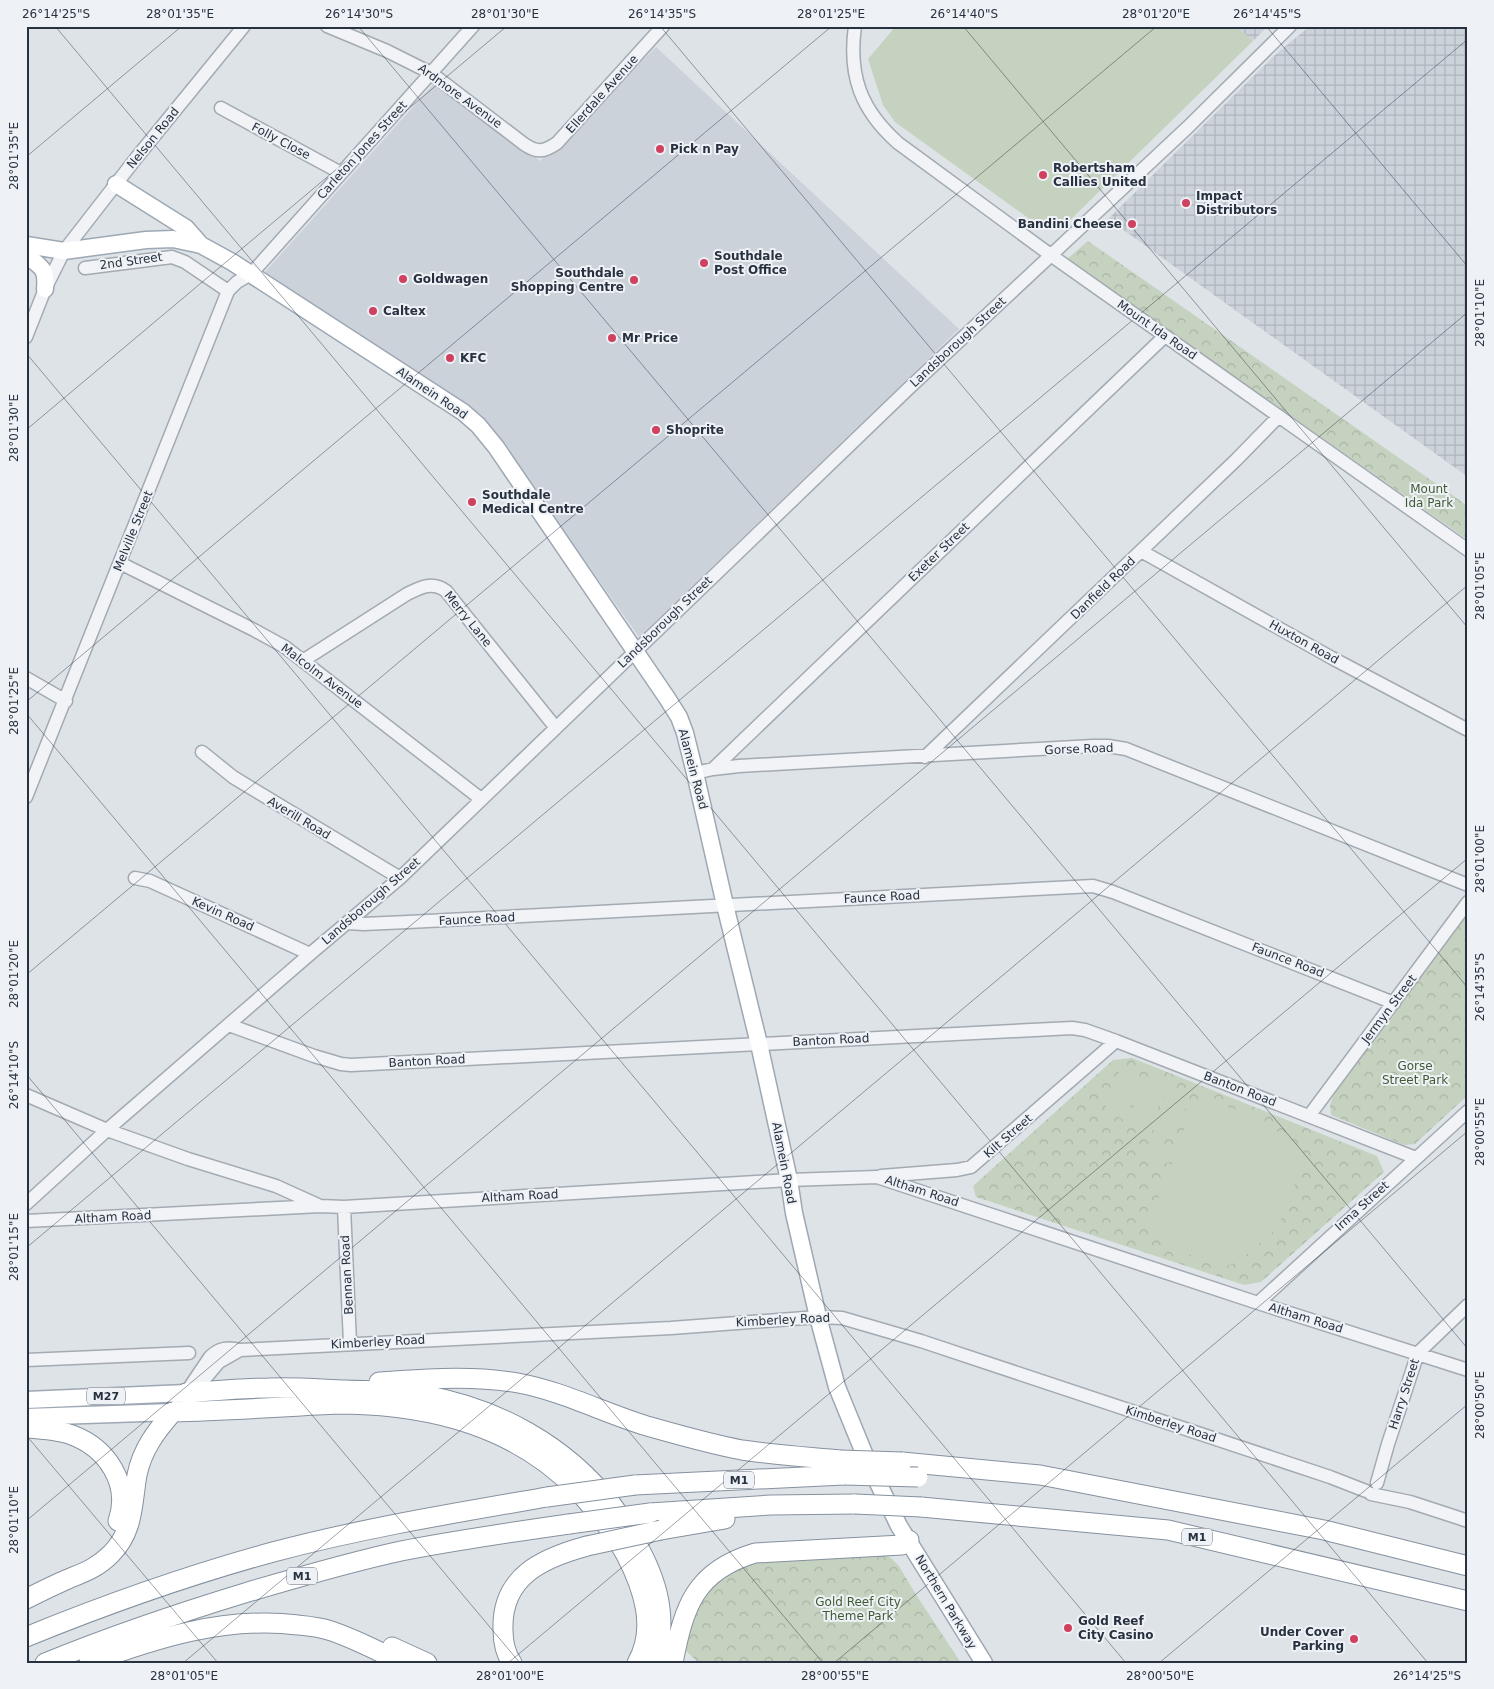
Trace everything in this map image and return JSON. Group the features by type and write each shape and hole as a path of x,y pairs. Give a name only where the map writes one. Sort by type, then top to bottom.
{"highway":[{"path":"190,1392 449,1377 487,1379 520,1384 553,1393 694,1440 744,1450 842,1467 902,1462 1040,1475 1093,1486"},
{"path":"270,1388 422,1395 458,1402 494,1414 540,1439 585,1476 612,1505 643,1555 657,1591 661,1609 662,1629 655,1663"},
{"path":"26,1599 90,1570 105,1560 118,1545 134,1509 137,1475 148,1445 173,1412 346,1404 397,1407 455,1418 490,1430 515,1442 557,1470 596,1510 620,1544 638,1581 646,1607 645,1643 637,1663"},
{"path":"26,1428 57,1431 71,1434 84,1440 108,1460 116,1473 121,1487 122,1507 120,1518 108,1542 98,1554 69,1578"},
{"name":"M1","path":"26,1637 101,1607 199,1574 274,1552 397,1524 547,1497 635,1485 842,1467 918,1477 1093,1486 1324,1530 1468,1566"},
{"name":"M1","path":"45,1663 107,1637 211,1603 352,1563 402,1551 569,1524 650,1514 771,1505 855,1504 921,1507 1168,1530 1468,1601"},
{"path":"512,1663 504,1641 502,1619 509,1594 520,1578 532,1568 560,1554 587,1546 661,1530 733,1518 771,1505"},
{"path":"673,1663 684,1616 693,1597 721,1567 755,1553 903,1537"},
{"path":"89,1663 126,1649 176,1634 210,1627 250,1623 285,1623 356,1634 385,1644 427,1663"},
{"path":"327,1629 402,1663"}],"main road":[{"path":"116,184 186,228 201,245"},
{"name":"Alamein Road","path":"26,245 64,251 162,238 201,245 251,274 463,412 478,425 496,448 679,717 695,773 759,1044 794,1213 818,1317 837,1387 866,1458 903,1537"},
{"path":"26,255 44,271 46,277 45,290"},
{"name":"M27","path":"26,1400 190,1392"},
{"name":"M27","path":"26,1417 173,1412"},
{"name":"Northern Parkway","path":"903,1537 975,1663"},
{"name":"Northern Parkway","path":"903,1537 984,1663"}],"street":[{"name":"Nelson Road","path":"26,337 45,290 64,251 244,26"},
{"name":"Ardmore Avenue","path":"327,26 431,72 533,150"},
{"name":"Carleton Jones Street","path":"251,274 473,26"},
{"name":"Ellerdale Avenue","path":"533,150 543,150 557,143 663,26"},
{"name":"Mount Ida Road","path":"855,26 853,65 861,95 877,122 898,143 1052,256 1468,550"},
{"name":"Landsborough Street","path":"26,1204 107,1130 400,878 996,306 1052,256 1181,134 1290,26"},
{"name":"Folly Close","path":"221,108 341,173"},
{"name":"2nd Street","path":"85,268 172,257 185,262 228,291"},
{"path":"228,291 237,282 251,274"},
{"name":"Melville Street","path":"26,798 228,291"},
{"name":"Exeter Street","path":"713,768 1165,336"},
{"name":"Danfield Road","path":"926,757 1236,460 1278,417"},
{"name":"Huxton Road","path":"1141,551 1332,658 1468,730"},
{"name":"Malcolm Avenue","path":"120,563 285,647 481,799"},
{"name":"Merry Lane","path":"304,660 407,594 423,586 435,586 446,591 556,728"},
{"path":"26,678 66,701"},
{"name":"Gorse Road","path":"695,773 713,768 1100,746 1126,749 1468,885"},
{"name":"Averill Road","path":"202,752 233,777 400,878"},
{"name":"Kevin Road","path":"135,878 150,881 310,954"},
{"name":"Faunce Road","path":"348,923 408,922 1093,886 1113,892 1394,1003"},
{"name":"Jermyn Street","path":"1309,1116 1468,902"},
{"name":"Banton Road","path":"229,1026 314,1056 346,1065 1057,1028 1085,1030 1416,1158"},
{"name":"Kilt Street","path":"877,1177 957,1170 971,1167 1116,1041"},
{"name":"Altham Road","path":"26,1095 107,1130 188,1160 276,1186 320,1206"},
{"name":"Irma Street","path":"1258,1303 1468,1111"},
{"name":"Altham Road","path":"26,1221 320,1206 344,1207 788,1180 877,1177 1258,1303 1468,1370"},
{"name":"Bennan Road","path":"344,1207 350,1343"},
{"name":"Harry Street","path":"1371,1486 1388,1444 1418,1353 1468,1305"},
{"name":"Kimberley Road","path":"173,1412 219,1362 240,1350 671,1328 818,1317 842,1318 920,1341 1330,1477 1371,1486 1468,1522"},
{"path":"26,1360 189,1353"}],"shaded area":[{"path":"1235,26 1268,26 1253,41"},
{"path":"1310,26 1468,26 1468,477 1108,219 1275,55"},
{"name":"Southdale Shopping Centre","path":"656,47 959,329 639,637 482,415 264,273 440,77 540,161"}],"green space":[{"name":"Robertsham Callies United","path":"896,26 1235,26 1253,41 1061,229 1042,228 895,122 883,105 868,59"},
{"name":"Mount Ida Park","path":"1088,241 1468,506 1468,540 1067,259"},
{"name":"Gorse Street Park","path":"1468,914 1468,1095 1415,1144 1404,1145 1331,1115 1330,1105 1334,1094"},
{"path":"1132,1058 1377,1156 1384,1172 1261,1282 1244,1285 976,1197 973,1186 1113,1060"},
{"path":"1120,1069 1142,1078 1125,1120 1104,1111"},
{"path":"1145,1078 1166,1086 1149,1129 1128,1120"},
{"path":"1169,1087 1190,1096 1173,1138 1152,1130"},
{"path":"1195,1102 1231,1108 1244,1113 1294,1141 1306,1156 1278,1227 1239,1261 1226,1266 1209,1264 1167,1243 1149,1229 1152,1215"},
{"path":"1158,1142 1175,1151 1168,1164 1151,1155"},
{"name":"Gold Reef City Theme Park","path":"884,1554 899,1566 961,1663 699,1663 686,1651 692,1621 705,1596 726,1576 738,1569 766,1560"}],"place":[{"name":"Pick n Pay","path":"660,149"},
{"name":"Robertsham Callies United","path":"1043,175"},
{"name":"Impact Distributors","path":"1186,203"},
{"name":"Bandini Cheese","path":"1132,224"},
{"name":"Southdale Post Office","path":"704,263"},
{"name":"Goldwagen","path":"403,279"},
{"name":"Southdale Shopping Centre","path":"634,280"},
{"name":"Caltex","path":"373,311"},
{"name":"Mr Price","path":"612,338"},
{"name":"KFC","path":"450,358"},
{"name":"Shoprite","path":"656,430"},
{"name":"Southdale Medical Centre","path":"472,502"},
{"name":"Gold Reef City Casino","path":"1068,1628"},
{"name":"Under Cover Parking","path":"1354,1639"}]}
